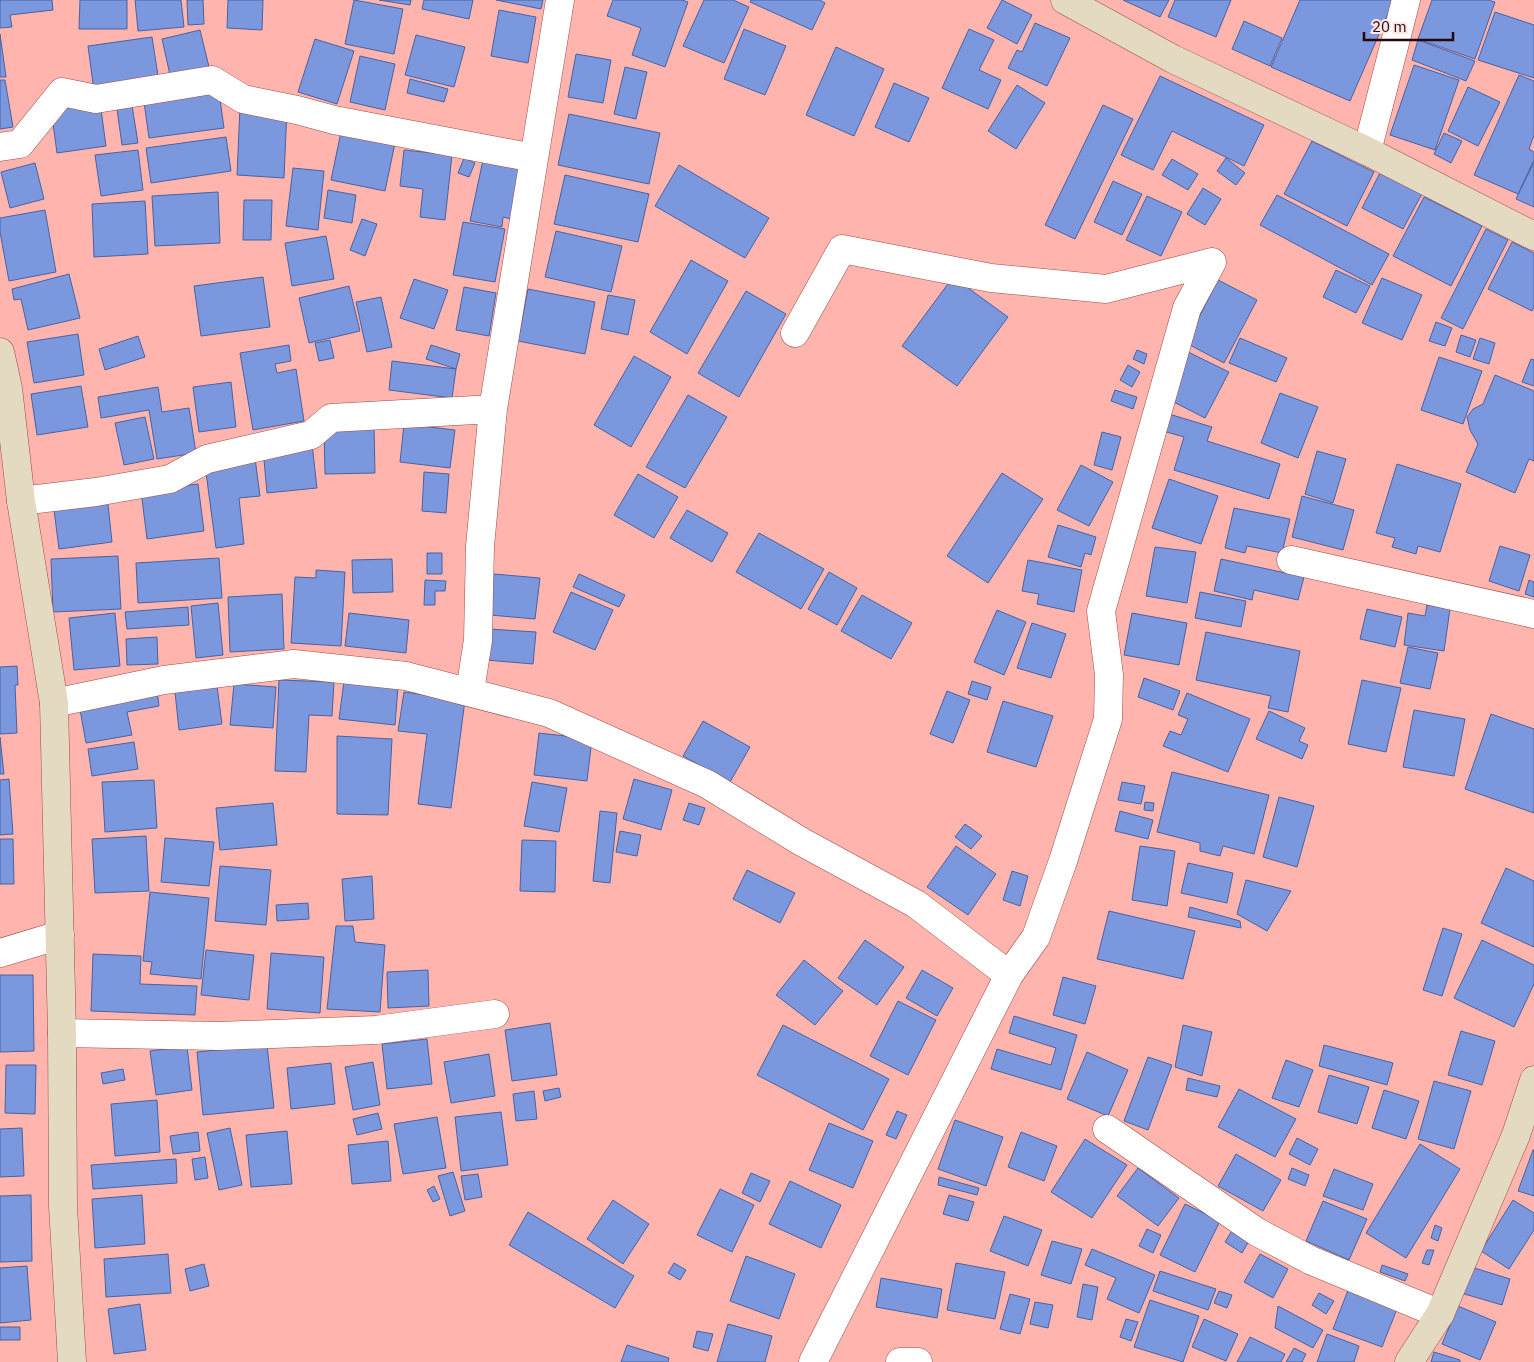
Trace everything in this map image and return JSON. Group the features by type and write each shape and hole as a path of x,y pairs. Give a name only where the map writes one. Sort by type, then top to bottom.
{"street":[{"path":"470,691 478,640 480,546 493,409 560,0"},
{"path":"1066,0 1173,59 1367,151 1534,236"},
{"path":"1367,151 1406,0"},
{"path":"0,147 20,144 62,92 96,99 212,80 243,99 334,120 534,158"},
{"path":"795,333 842,249 991,278 1106,288 1212,262 1187,308 1101,611 1109,675 1108,719 1036,937 1009,975 813,1362"},
{"path":"0,352 8,388 21,501 54,703 62,1033 63,1206 72,1362"},
{"path":"21,501 96,492 170,479 207,458 311,435 331,418 493,409"},
{"path":"1291,560 1534,614"},
{"path":"54,703 164,680 294,664 406,676 549,712 707,784 802,842 916,904 1009,975"},
{"path":"0,953 60,934"},
{"path":"62,1033 219,1036 376,1030 495,1014"},
{"path":"1409,1362 1440,1314 1516,1135 1534,1080"},
{"path":"1107,1130 1257,1232 1310,1260 1440,1314"},
{"path":"900,1362 918,1362"}],"building":[{"path":"0,0 52,0 53,10 10,15 12,27 0,28"},
{"path":"80,0 127,0 127,29 79,29"},
{"path":"135,0 181,0 184,27 138,31"},
{"path":"187,0 203,0 204,24 188,25"},
{"path":"228,0 263,0 262,30 227,28"},
{"path":"354,0 403,9 394,54 345,44"},
{"path":"379,0 411,0 410,5"},
{"path":"424,0 473,0 469,19 422,9"},
{"path":"496,0 543,0 541,9"},
{"path":"613,0 682,0 688,2 665,67 632,55 641,28 607,16"},
{"path":"704,0 733,0 749,7 724,63 683,46"},
{"path":"751,0 820,0 825,3 812,30 750,2"},
{"path":"1002,0 1032,15 1017,44 987,28"},
{"path":"1123,0 1169,0 1160,17"},
{"path":"1175,0 1231,0 1216,37 1168,17"},
{"path":"1300,0 1394,0 1350,101 1271,67"},
{"path":"1432,0 1488,0 1495,2 1475,59 1418,39"},
{"path":"499,10 536,17 528,63 491,56"},
{"path":"1495,12 1534,25 1534,78 1478,60"},
{"path":"1244,21 1282,38 1270,66 1232,49"},
{"path":"1035,23 1070,38 1047,86 1008,68 1017,50 1022,52"},
{"path":"744,29 786,46 765,95 724,79"},
{"path":"969,29 994,40 979,70 1001,80 988,109 942,88"},
{"path":"200,30 211,75 172,84 162,39"},
{"path":"0,34 6,77 0,77"},
{"path":"416,35 465,47 454,87 405,75"},
{"path":"152,37 159,82 94,91 88,46"},
{"path":"315,39 354,51 337,104 298,92"},
{"path":"1418,40 1475,61 1466,81 1412,60"},
{"path":"836,47 884,69 854,136 806,115"},
{"path":"576,54 611,60 603,103 568,97"},
{"path":"360,56 395,64 385,110 350,102"},
{"path":"1414,65 1459,80 1435,150 1390,135"},
{"path":"625,67 647,72 636,119 614,114"},
{"path":"1519,75 1534,81 1534,135 1529,149 1534,152 1534,160 1518,194 1474,175"},
{"path":"1160,76 1264,125 1244,166 1172,131 1153,170 1121,155"},
{"path":"410,79 448,89 444,102 407,93"},
{"path":"0,80 5,80 13,127 0,129"},
{"path":"894,83 929,98 909,142 875,127"},
{"path":"218,85 224,128 149,138 143,95"},
{"path":"1017,85 1045,103 1016,149 988,131"},
{"path":"1468,87 1500,102 1478,146 1448,131"},
{"path":"131,99 138,143 122,145 116,102"},
{"path":"100,102 106,146 57,153 51,109"},
{"path":"1103,105 1133,119 1075,239 1045,225"},
{"path":"240,107 287,108 284,178 237,175"},
{"path":"569,114 660,133 649,184 558,165"},
{"path":"341,132 395,143 385,191 331,180"},
{"path":"1444,133 1462,141 1451,163 1434,154"},
{"path":"226,137 231,171 151,183 146,148"},
{"path":"1312,141 1374,172 1347,226 1284,194"},
{"path":"138,150 143,190 101,196 95,155"},
{"path":"404,150 452,155 445,220 420,217 423,189 400,186"},
{"path":"464,158 475,163 469,177 458,173"},
{"path":"1226,158 1245,173 1236,185 1217,171"},
{"path":"1172,159 1198,174 1188,190 1162,175"},
{"path":"483,160 521,168 511,219 503,217 502,227 470,221"},
{"path":"1534,162 1534,207 1516,199"},
{"path":"35,163 44,199 10,208 1,172"},
{"path":"679,165 769,218 745,258 655,206"},
{"path":"293,168 324,171 318,230 286,226"},
{"path":"1381,171 1423,192 1403,229 1362,208"},
{"path":"565,175 649,194 638,242 554,224"},
{"path":"1113,181 1142,194 1122,235 1094,222"},
{"path":"1203,188 1221,199 1205,225 1187,214"},
{"path":"328,190 356,195 352,223 324,218"},
{"path":"218,192 220,243 155,246 152,196"},
{"path":"1277,195 1389,254 1372,285 1260,225"},
{"path":"1147,196 1182,212 1161,256 1126,240"},
{"path":"1424,197 1482,226 1451,286 1393,256"},
{"path":"244,200 272,200 271,240 243,240"},
{"path":"145,201 148,254 94,257 92,204"},
{"path":"45,210 56,272 9,281 0,232 0,218"},
{"path":"362,219 377,224 365,256 350,250"},
{"path":"463,222 505,229 495,282 453,275"},
{"path":"1486,229 1508,240 1463,329 1441,318"},
{"path":"556,231 622,246 611,292 545,277"},
{"path":"326,236 334,279 292,286 285,243"},
{"path":"1512,242 1534,253 1534,307 1532,311 1488,289"},
{"path":"691,260 728,281 687,354 650,332"},
{"path":"1336,270 1370,286 1356,313 1323,297"},
{"path":"69,274 80,318 28,330 21,299 14,300 12,289"},
{"path":"263,277 270,327 201,336 194,286"},
{"path":"953,277 1008,317 957,386 902,346"},
{"path":"1382,278 1422,295 1402,340 1362,323"},
{"path":"414,279 448,290 434,329 400,318"},
{"path":"1218,280 1257,300 1224,363 1186,343"},
{"path":"349,286 360,331 309,343 299,298"},
{"path":"464,287 496,293 489,336 456,330"},
{"path":"528,289 595,302 585,354 518,341"},
{"path":"746,291 786,314 739,397 698,373"},
{"path":"608,295 635,300 628,335 601,329"},
{"path":"381,297 392,347 367,352 356,302"},
{"path":"1436,322 1452,328 1445,346 1429,341"},
{"path":"78,334 84,375 34,383 27,342"},
{"path":"1461,335 1476,340 1470,357 1456,352"},
{"path":"138,336 145,357 105,370 99,349"},
{"path":"1240,338 1287,358 1276,382 1229,363"},
{"path":"1480,338 1495,343 1489,364 1473,359"},
{"path":"330,340 334,358 319,361 315,343"},
{"path":"289,345 291,361 275,364 277,373 296,369 304,421 253,430 240,353"},
{"path":"431,345 460,354 456,369 426,359"},
{"path":"1137,350 1147,354 1144,364 1133,359"},
{"path":"1186,351 1229,372 1205,418 1162,396"},
{"path":"634,356 671,377 631,447 594,425"},
{"path":"1439,357 1482,371 1463,424 1421,410"},
{"path":"1531,359 1534,360 1534,386 1522,382"},
{"path":"392,361 456,369 452,398 389,390"},
{"path":"1128,365 1140,372 1132,387 1120,380"},
{"path":"1495,375 1534,391 1534,461 1529,459 1515,493 1466,472 1478,444 1470,430 1467,417 1473,409 1483,404"},
{"path":"231,382 236,427 199,432 193,387"},
{"path":"81,386 88,427 37,435 31,394"},
{"path":"158,387 162,412 189,408 196,453 157,459 149,410 101,418 98,397"},
{"path":"1115,390 1137,397 1133,409 1111,401"},
{"path":"1280,393 1318,407 1298,458 1261,443"},
{"path":"688,395 727,417 685,488 646,467"},
{"path":"1169,414 1212,427 1207,441 1280,464 1269,499 1174,470 1184,437 1163,431"},
{"path":"145,417 154,459 124,465 115,423"},
{"path":"404,424 455,430 450,468 400,462"},
{"path":"374,426 375,473 325,474 324,427"},
{"path":"1102,432 1121,437 1112,470 1094,465"},
{"path":"312,444 317,488 267,493 263,449"},
{"path":"1317,451 1346,459 1333,503 1305,494"},
{"path":"255,458 260,496 239,498 244,544 216,548 205,465"},
{"path":"1397,464 1461,484 1440,552 1418,546 1416,554 1392,547 1395,538 1376,533"},
{"path":"1081,465 1113,482 1089,526 1057,510"},
{"path":"424,472 449,474 446,513 422,511"},
{"path":"1002,473 1043,499 988,583 947,556"},
{"path":"638,474 678,497 654,538 614,515"},
{"path":"1169,479 1218,496 1201,544 1152,528"},
{"path":"198,484 204,531 147,539 141,491"},
{"path":"107,495 112,542 59,549 53,502"},
{"path":"1302,496 1354,510 1343,550 1292,537"},
{"path":"1234,508 1290,519 1282,553 1247,546 1245,553 1225,548"},
{"path":"687,510 728,533 712,562 670,538"},
{"path":"1058,525 1096,537 1091,555 1085,553 1081,567 1048,557"},
{"path":"759,533 824,569 801,609 736,572"},
{"path":"1500,546 1530,555 1519,591 1489,581"},
{"path":"1155,547 1196,552 1187,603 1146,596"},
{"path":"427,553 442,553 442,574 427,574"},
{"path":"118,556 121,609 53,612 51,559"},
{"path":"219,558 222,598 138,603 136,563"},
{"path":"392,559 393,592 353,593 352,560"},
{"path":"1221,559 1304,577 1298,600 1254,590 1252,600 1214,591"},
{"path":"1028,560 1082,570 1074,612 1037,604 1039,594 1022,591"},
{"path":"316,570 345,572 341,646 291,643 295,577 316,578"},
{"path":"829,572 857,588 837,625 808,609"},
{"path":"494,574 540,578 535,619 490,615"},
{"path":"579,574 625,595 619,607 573,587"},
{"path":"425,580 446,581 445,591 435,591 435,605 424,605"},
{"path":"1529,580 1534,582 1534,597 1525,594"},
{"path":"571,592 613,610 595,650 553,632"},
{"path":"1200,592 1246,601 1241,627 1195,618"},
{"path":"282,594 284,649 230,652 228,597"},
{"path":"862,595 912,623 891,659 841,631"},
{"path":"218,603 223,655 196,658 191,606"},
{"path":"1427,605 1450,609 1444,651 1404,645 1408,613 1425,616"},
{"path":"188,607 189,625 127,629 125,612"},
{"path":"1367,609 1402,617 1395,647 1360,639"},
{"path":"997,610 1026,622 1004,675 974,662"},
{"path":"115,613 120,666 74,670 69,618"},
{"path":"349,613 409,620 406,653 345,646"},
{"path":"1132,613 1187,623 1179,665 1124,655"},
{"path":"1032,623 1066,634 1051,678 1017,668"},
{"path":"489,629 536,632 533,664 486,660"},
{"path":"1206,632 1300,651 1288,712 1268,708 1271,696 1196,680"},
{"path":"157,637 158,664 127,665 126,639"},
{"path":"1408,647 1438,653 1430,689 1400,683"},
{"path":"17,666 18,685 15,685 17,733 0,734 0,667"},
{"path":"1144,678 1180,691 1173,710 1138,697"},
{"path":"279,680 334,682 332,716 309,715 306,772 275,771"},
{"path":"1362,680 1401,688 1386,752 1348,744"},
{"path":"344,681 398,687 395,725 339,719"},
{"path":"972,681 991,687 987,700 968,694"},
{"path":"234,684 276,687 273,728 230,725"},
{"path":"217,686 222,724 179,730 175,692"},
{"path":"157,689 159,706 127,712 132,735 86,743 79,704"},
{"path":"947,691 970,700 953,743 930,734"},
{"path":"404,692 465,700 451,808 418,804 427,734 398,731"},
{"path":"1187,693 1250,719 1228,772 1163,746 1170,731 1181,735 1188,719 1178,715"},
{"path":"1003,701 1053,716 1036,767 987,752"},
{"path":"1414,710 1465,719 1454,776 1403,767"},
{"path":"1269,711 1305,728 1299,741 1308,745 1302,759 1256,739"},
{"path":"1491,714 1534,729 1534,813 1465,789"},
{"path":"703,721 750,747 730,782 683,756"},
{"path":"539,733 592,739 587,781 534,775"},
{"path":"337,736 392,739 388,815 337,814"},
{"path":"0,737 4,774 0,774"},
{"path":"134,742 138,769 92,776 88,749"},
{"path":"1172,772 1269,795 1254,854 1223,846 1220,856 1200,851 1200,843 1157,832"},
{"path":"9,779 13,834 0,835 0,780"},
{"path":"634,779 672,790 661,830 623,819"},
{"path":"154,780 157,828 105,832 102,782"},
{"path":"532,782 567,788 559,832 524,826"},
{"path":"1122,782 1145,786 1141,804 1118,800"},
{"path":"1279,797 1314,806 1297,867 1263,857"},
{"path":"1145,802 1154,803 1153,811 1144,810"},
{"path":"273,803 277,845 220,850 216,808"},
{"path":"689,803 705,808 699,825 683,820"},
{"path":"600,811 617,813 610,883 593,881"},
{"path":"1120,811 1153,820 1148,839 1115,831"},
{"path":"965,824 982,836 971,849 955,837"},
{"path":"620,831 641,835 637,856 616,852"},
{"path":"146,836 149,891 95,893 92,839"},
{"path":"165,838 214,842 209,886 161,882"},
{"path":"0,839 13,839 14,884 0,884"},
{"path":"522,840 556,841 555,892 520,891"},
{"path":"956,846 996,874 968,915 927,887"},
{"path":"1140,846 1175,851 1167,906 1132,900"},
{"path":"1188,863 1233,873 1227,903 1181,893"},
{"path":"220,866 271,870 266,925 215,921"},
{"path":"1506,868 1534,881 1534,947 1481,923"},
{"path":"747,870 795,893 780,923 733,899"},
{"path":"1012,871 1028,876 1020,906 1003,900"},
{"path":"372,876 374,919 345,921 342,879"},
{"path":"1246,880 1291,891 1267,931 1237,914"},
{"path":"150,892 209,898 201,979 150,974 152,962 143,961"},
{"path":"308,903 309,919 277,921 276,905"},
{"path":"1190,907 1240,921 1241,928 1188,917"},
{"path":"1109,911 1195,931 1183,979 1097,959"},
{"path":"336,926 353,926 355,942 385,945 380,1012 327,1009"},
{"path":"1443,928 1462,934 1442,996 1423,990"},
{"path":"865,940 904,967 877,1005 838,978"},
{"path":"1482,940 1534,965 1534,984 1514,1027 1454,998"},
{"path":"206,950 254,955 249,1000 201,995"},
{"path":"271,953 324,957 320,1013 267,1009"},
{"path":"93,954 141,956 140,984 197,986 195,1015 91,1011"},
{"path":"804,960 843,991 815,1025 776,995"},
{"path":"428,970 429,1006 388,1008 387,972"},
{"path":"922,970 953,988 937,1016 906,998"},
{"path":"0,975 33,975 34,1051 0,1052"},
{"path":"1063,977 1096,986 1085,1024 1053,1015"},
{"path":"898,1001 936,1020 908,1075 870,1056"},
{"path":"1014,1016 1077,1035 1061,1090 991,1069 997,1049 1051,1065 1056,1048 1009,1033"},
{"path":"550,1023 557,1075 512,1081 505,1030"},
{"path":"783,1025 889,1079 863,1130 757,1075"},
{"path":"1183,1025 1212,1032 1202,1076 1175,1067"},
{"path":"1461,1031 1495,1041 1482,1085 1448,1075"},
{"path":"427,1039 432,1084 387,1089 382,1044"},
{"path":"267,1045 274,1108 203,1115 197,1052"},
{"path":"1324,1045 1393,1063 1387,1085 1319,1066"},
{"path":"187,1046 192,1090 156,1095 150,1051"},
{"path":"1087,1052 1128,1070 1108,1116 1067,1099"},
{"path":"489,1054 495,1096 451,1103 444,1062"},
{"path":"1148,1057 1172,1065 1148,1130 1124,1121"},
{"path":"1286,1060 1313,1070 1299,1107 1272,1098"},
{"path":"373,1062 380,1105 353,1110 345,1067"},
{"path":"331,1063 335,1104 291,1109 287,1068"},
{"path":"6,1065 36,1065 35,1114 5,1113"},
{"path":"123,1069 125,1080 103,1084 101,1073"},
{"path":"1329,1075 1369,1087 1357,1124 1318,1112"},
{"path":"1188,1078 1220,1086 1217,1097 1186,1090"},
{"path":"1434,1081 1471,1091 1454,1149 1418,1139"},
{"path":"559,1088 561,1097 545,1101 543,1091"},
{"path":"1239,1089 1296,1119 1275,1157 1218,1127"},
{"path":"1384,1090 1419,1101 1406,1139 1372,1128"},
{"path":"534,1091 537,1119 516,1121 513,1094"},
{"path":"157,1100 160,1152 115,1156 111,1104"},
{"path":"897,1111 907,1115 896,1139 886,1135"},
{"path":"501,1112 508,1165 461,1171 455,1117"},
{"path":"378,1113 382,1129 357,1135 353,1119"},
{"path":"437,1117 446,1168 403,1174 394,1124"},
{"path":"955,1120 1003,1137 986,1186 938,1169"},
{"path":"829,1123 873,1141 853,1188 809,1170"},
{"path":"22,1128 24,1176 0,1177 0,1129"},
{"path":"230,1128 242,1185 219,1190 207,1133"},
{"path":"287,1131 292,1184 251,1187 246,1135"},
{"path":"198,1132 200,1151 173,1154 170,1136"},
{"path":"1021,1132 1057,1146 1044,1181 1008,1167"},
{"path":"1297,1138 1318,1149 1310,1165 1289,1154"},
{"path":"1085,1139 1127,1165 1092,1218 1051,1192"},
{"path":"388,1141 391,1181 352,1184 348,1145"},
{"path":"1420,1144 1460,1169 1406,1258 1366,1233"},
{"path":"1534,1150 1534,1196 1518,1191"},
{"path":"1236,1154 1281,1180 1263,1211 1218,1186"},
{"path":"205,1157 208,1178 195,1180 192,1159"},
{"path":"176,1159 177,1183 93,1189 91,1165"},
{"path":"1138,1168 1179,1198 1158,1226 1117,1196"},
{"path":"1292,1168 1309,1175 1305,1186 1288,1179"},
{"path":"1334,1169 1373,1184 1363,1210 1323,1196"},
{"path":"453,1172 465,1211 450,1216 438,1176"},
{"path":"751,1173 770,1181 760,1202 742,1193"},
{"path":"478,1174 482,1197 465,1200 461,1176"},
{"path":"939,1177 979,1188 977,1195 938,1185"},
{"path":"790,1181 841,1205 821,1248 769,1224"},
{"path":"434,1186 440,1199 433,1202 427,1190"},
{"path":"720,1189 754,1205 732,1252 697,1235"},
{"path":"31,1195 32,1261 0,1262 0,1196"},
{"path":"142,1195 145,1244 95,1248 92,1199"},
{"path":"949,1195 974,1202 968,1221 943,1214"},
{"path":"613,1200 649,1224 623,1264 587,1239"},
{"path":"1513,1200 1534,1213 1534,1230 1509,1269 1481,1251"},
{"path":"1323,1201 1367,1219 1349,1260 1306,1241"},
{"path":"1185,1204 1220,1221 1195,1272 1160,1255"},
{"path":"528,1212 634,1276 615,1308 509,1245"},
{"path":"1004,1216 1042,1230 1028,1266 990,1251"},
{"path":"1435,1225 1442,1228 1438,1241 1431,1238"},
{"path":"1147,1229 1161,1235 1153,1253 1139,1246"},
{"path":"1233,1229 1250,1239 1242,1253 1225,1242"},
{"path":"1052,1241 1082,1249 1071,1284 1041,1275"},
{"path":"1092,1249 1155,1275 1139,1313 1107,1299 1116,1278 1085,1265"},
{"path":"1427,1250 1434,1250 1429,1265 1422,1263"},
{"path":"168,1254 171,1293 106,1297 104,1259"},
{"path":"1260,1254 1288,1269 1273,1298 1244,1282"},
{"path":"746,1256 795,1274 779,1319 730,1301"},
{"path":"674,1263 686,1270 680,1280 668,1273"},
{"path":"956,1263 1005,1272 995,1319 947,1310"},
{"path":"204,1264 209,1286 190,1291 185,1269"},
{"path":"1382,1265 1408,1274 1405,1281 1380,1272"},
{"path":"27,1266 31,1320 0,1323 0,1268"},
{"path":"1468,1266 1510,1279 1502,1305 1461,1293"},
{"path":"1160,1271 1216,1289 1208,1310 1153,1291"},
{"path":"881,1278 942,1289 937,1318 876,1307"},
{"path":"1083,1284 1098,1287 1092,1320 1077,1317"},
{"path":"1350,1285 1399,1304 1382,1347 1333,1329"},
{"path":"1219,1291 1232,1295 1227,1308 1214,1303"},
{"path":"1319,1293 1334,1301 1326,1314 1312,1305"},
{"path":"1010,1294 1030,1299 1020,1334 1000,1329"},
{"path":"1150,1300 1199,1316 1183,1362 1134,1347"},
{"path":"1035,1302 1053,1305 1048,1328 1030,1324"},
{"path":"140,1304 146,1350 114,1354 108,1309"},
{"path":"1278,1306 1323,1330 1313,1348 1275,1328"},
{"path":"1458,1306 1496,1322 1480,1360 1442,1344"},
{"path":"1126,1319 1138,1322 1131,1341 1120,1337"},
{"path":"1204,1319 1238,1334 1226,1361 1192,1347"},
{"path":"728,1324 772,1336 765,1362 717,1362"},
{"path":"0,1327 20,1327 20,1340 0,1340"},
{"path":"697,1331 713,1334 708,1351 693,1347"},
{"path":"1327,1334 1359,1346 1354,1362 1317,1362"},
{"path":"1250,1337 1285,1354 1281,1362 1237,1362"},
{"path":"627,1345 669,1358 668,1362 621,1362"},
{"path":"1294,1348 1306,1354 1302,1362 1286,1362"},
{"path":"1434,1352 1460,1360 1460,1362 1431,1362"}]}
